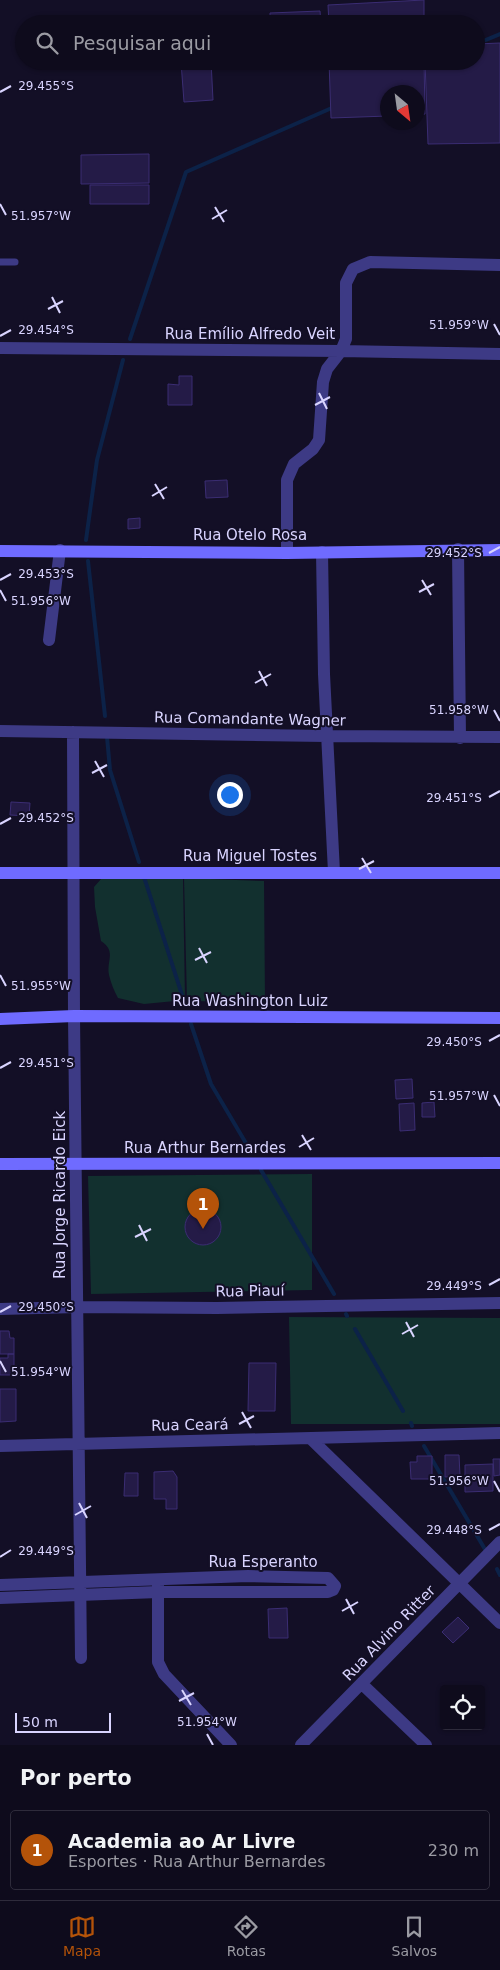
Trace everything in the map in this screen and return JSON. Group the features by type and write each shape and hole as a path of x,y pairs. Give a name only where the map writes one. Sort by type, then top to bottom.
{"street":[{"path":"287,553 287,480 294,464 313,450 319,440 323,382 327,369 341,351 346,338 346,283 353,269 370,262 500,265"},
{"name":"Rua Emílio Alfredo Veit","path":"0,348 500,354"},
{"path":"458,549 460,738"},
{"name":"Rua Otelo Rosa","path":"0,551 287,553 458,549 500,550"},
{"path":"49,640 60,550"},
{"path":"322,552 326,736 334,872"},
{"name":"Rua Comandante Wagner","path":"0,730 460,738 500,737"},
{"name":"Rua Jorge Ricardo Eick","path":"74,732 74,1016 81,1658"},
{"name":"Rua Miguel Tostes","path":"0,873 500,873"},
{"name":"Rua Washington Luiz","path":"0,1019 74,1016 500,1018"},
{"name":"Rua Arthur Bernardes","path":"0,1164 500,1163"},
{"name":"Rua Piauí","path":"0,1310 77,1307 217,1308 500,1303"},
{"name":"Rua Ceará","path":"0,1446 500,1433"},
{"path":"312,1439 500,1623"},
{"name":"Rua Alvino Ritter","path":"301,1745 500,1542"},
{"path":"248,1576 249,1591"},
{"name":"Rua Esperanto","path":"0,1585 80,1582 158,1586 249,1591 328,1592 333,1590 335,1586 328,1578 248,1576 158,1586 80,1595 0,1598"},
{"path":"158,1586 158,1662 164,1674 231,1745"},
{"path":"362,1684 426,1745"}],"lane":[{"path":"0,262 15,262"}],"green space":[{"path":"102,878 183,879 185,1000 144,1004 118,998 108,970 109,949 101,941 95,907 94,887"},
{"path":"184,878 264,881 265,1002 187,1001"},
{"path":"312,1174 312,1290 91,1294 88,1176"},
{"path":"289,1317 500,1318 500,1424 291,1424"}],"building":[{"path":"424,0 424,15 329,15 328,5"},
{"path":"320,11 320,15 270,15 270,13"},
{"path":"500,43 500,143 428,144 425,70 485,70 485,44"},
{"path":"182,70 211,70 213,100 184,102"},
{"path":"329,70 424,70 424,85 380,85 380,116 331,118"},
{"path":"149,154 149,183 81,184 81,155"},
{"path":"90,185 149,185 149,204 90,204"},
{"path":"179,376 192,376 192,405 168,405 168,384 179,385"},
{"path":"227,480 228,497 206,498 205,481"},
{"path":"140,518 140,528 128,529 128,519"},
{"path":"11,802 30,803 29,816 10,815"},
{"path":"412,1079 413,1098 396,1099 395,1080"},
{"path":"434,1102 435,1117 422,1117 422,1103"},
{"path":"414,1103 415,1130 400,1131 399,1104"},
{"path":"203,1209 216,1214 221,1227 216,1240 203,1245 190,1240 185,1227 190,1214"},
{"path":"0,1331 9,1331 10,1338 14,1338 14,1354 0,1354"},
{"path":"8,1354 14,1354 14,1375 0,1375 0,1358 8,1358"},
{"path":"249,1363 276,1363 275,1411 248,1411"},
{"path":"0,1389 16,1389 16,1421 0,1422"},
{"path":"445,1455 459,1455 460,1476 445,1477"},
{"path":"417,1456 432,1456 432,1479 411,1479 410,1462 417,1462"},
{"path":"493,1459 500,1459 500,1475 494,1476"},
{"path":"493,1464 493,1491 465,1492 465,1465"},
{"path":"173,1471 177,1477 177,1509 166,1509 166,1499 154,1499 154,1472"},
{"path":"125,1473 138,1473 138,1496 124,1496"},
{"path":"287,1608 288,1638 269,1638 268,1609"},
{"path":"458,1617 469,1628 453,1643 442,1632"}],"waterway":[{"path":"485,40 500,34"},
{"path":"130,339 186,172 334,107"},
{"path":"86,540 97,460 123,360"},
{"path":"88,561 105,716"},
{"path":"107,737 110,770 139,862"},
{"path":"144,877 184,1001"},
{"path":"191,1024 211,1084 250,1150"},
{"path":"261,1170 334,1294"},
{"path":"355,1329 403,1411"},
{"path":"424,1446 486,1551"},
{"path":"497,1569 500,1575"}],"place":[{"name":"Academia ao Ar Livre","path":"203,1229"}]}
